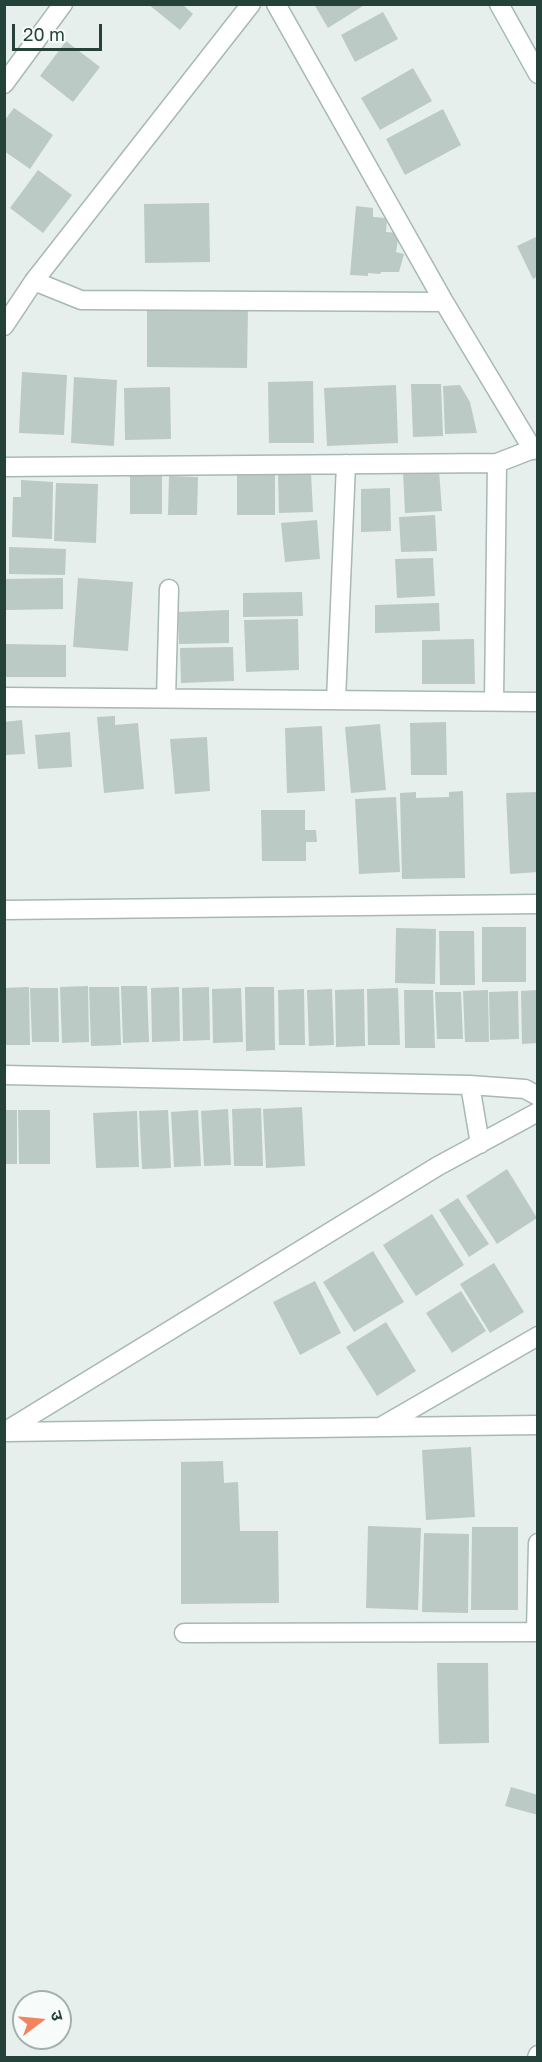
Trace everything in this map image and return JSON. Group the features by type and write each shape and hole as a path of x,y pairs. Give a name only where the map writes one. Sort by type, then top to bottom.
{"street":[{"path":"4,84 63,4"},
{"path":"4,326 34,281 251,4"},
{"path":"4,467 497,463 535,449 444,302 276,4"},
{"path":"499,4 537,74"},
{"path":"34,281 81,300 444,302"},
{"path":"494,701 497,463"},
{"path":"336,700 346,464"},
{"path":"166,698 169,590"},
{"path":"4,697 537,702"},
{"path":"4,910 537,904"},
{"path":"4,1075 470,1085 525,1089 537,1096"},
{"path":"470,1085 480,1144"},
{"path":"4,1432 428,1172 537,1112"},
{"path":"381,1427 537,1336"},
{"path":"4,1432 537,1425"},
{"path":"184,1633 537,1632 537,1543"}],"building":[{"path":"148,4 182,4 193,14 180,30"},
{"path":"314,4 366,4 328,28"},
{"path":"383,12 398,39 355,62 341,35"},
{"path":"66,41 100,67 73,102 40,76"},
{"path":"413,68 432,101 380,130 361,98"},
{"path":"14,108 53,135 30,169 4,151 4,121"},
{"path":"443,109 461,145 405,175 386,139"},
{"path":"38,170 72,195 43,233 10,208"},
{"path":"209,203 210,262 145,263 144,204"},
{"path":"356,206 373,208 373,217 387,218 386,232 399,233 396,252 404,254 399,272 368,273 368,276 350,275"},
{"path":"538,236 538,276 533,279 517,246"},
{"path":"147,308 248,311 247,368 147,367"},
{"path":"22,372 67,375 64,435 19,433"},
{"path":"74,377 117,380 114,446 71,443"},
{"path":"313,381 314,443 269,443 268,382"},
{"path":"411,384 441,384 443,436 413,437"},
{"path":"396,385 398,443 327,446 324,388"},
{"path":"460,385 470,402 477,433 445,434 443,386"},
{"path":"170,387 171,439 125,440 124,388"},
{"path":"439,470 442,511 405,513 403,472"},
{"path":"311,473 313,512 279,513 278,475"},
{"path":"237,475 275,475 275,515 237,515"},
{"path":"130,476 162,476 162,514 130,514"},
{"path":"169,476 198,477 197,515 168,515"},
{"path":"21,480 53,482 52,539 12,537 13,497 21,497"},
{"path":"56,483 98,484 96,543 54,541"},
{"path":"390,488 391,531 361,532 361,489"},
{"path":"435,515 437,551 401,552 399,517"},
{"path":"317,520 320,559 285,562 281,523"},
{"path":"9,547 66,549 65,575 9,574"},
{"path":"433,558 435,596 397,598 395,559"},
{"path":"63,578 63,609 6,610 6,579"},
{"path":"78,578 133,582 128,651 73,647"},
{"path":"302,592 303,616 243,617 243,593"},
{"path":"439,603 440,631 375,633 375,605"},
{"path":"229,610 229,643 179,644 178,612"},
{"path":"298,619 299,670 246,672 244,620"},
{"path":"474,639 475,684 422,684 422,640"},
{"path":"4,644 66,645 66,677 4,677"},
{"path":"233,647 234,681 181,683 180,648"},
{"path":"115,716 115,725 138,723 144,789 104,793 97,717"},
{"path":"22,720 25,754 4,755 4,722"},
{"path":"446,722 447,775 411,775 410,723"},
{"path":"380,724 386,790 351,793 345,727"},
{"path":"322,726 325,791 287,793 285,728"},
{"path":"70,732 72,767 38,769 35,735"},
{"path":"207,737 210,791 175,794 170,739"},
{"path":"463,791 465,878 402,879 400,793 416,792 416,798 449,797 449,792"},
{"path":"538,792 538,872 510,874 506,793"},
{"path":"396,797 400,872 359,874 355,799"},
{"path":"261,810 305,810 305,830 316,830 317,842 306,842 306,861 262,861"},
{"path":"482,927 526,927 526,982 482,982"},
{"path":"396,928 436,929 435,984 395,983"},
{"path":"439,931 474,931 475,985 440,985"},
{"path":"88,986 89,1042 62,1043 60,987"},
{"path":"121,986 147,986 149,1042 123,1043"},
{"path":"29,987 30,1045 4,1045 4,988"},
{"path":"89,987 119,987 121,1045 91,1046"},
{"path":"179,987 180,1041 152,1042 151,988"},
{"path":"209,987 210,1040 183,1041 182,988"},
{"path":"245,987 274,987 275,1050 246,1051"},
{"path":"30,988 58,988 59,1042 32,1042"},
{"path":"241,988 243,1042 213,1043 212,989"},
{"path":"398,988 400,1045 368,1045 367,989"},
{"path":"304,989 305,1045 279,1045 278,990"},
{"path":"332,989 334,1045 309,1046 307,990"},
{"path":"364,989 365,1046 336,1047 335,990"},
{"path":"404,990 433,990 435,1048 405,1048"},
{"path":"488,990 489,1042 465,1042 463,991"},
{"path":"538,990 538,1043 522,1044 521,991"},
{"path":"518,991 519,1039 490,1040 489,992"},
{"path":"435,992 461,992 463,1039 437,1039"},
{"path":"302,1107 305,1166 266,1168 263,1109"},
{"path":"261,1108 263,1166 234,1166 232,1109"},
{"path":"228,1109 231,1165 204,1166 201,1111"},
{"path":"4,1110 17,1110 17,1164 4,1164"},
{"path":"18,1110 50,1110 50,1164 19,1164"},
{"path":"168,1110 171,1168 142,1169 139,1111"},
{"path":"198,1110 201,1166 174,1167 171,1112"},
{"path":"137,1111 139,1167 96,1168 93,1113"},
{"path":"507,1169 537,1218 497,1244 466,1196"},
{"path":"458,1198 489,1244 469,1257 439,1210"},
{"path":"432,1214 464,1265 416,1296 383,1245"},
{"path":"373,1251 404,1302 354,1332 323,1282"},
{"path":"494,1263 524,1312 490,1333 460,1284"},
{"path":"315,1281 341,1333 300,1355 273,1302"},
{"path":"461,1291 486,1331 452,1353 426,1313"},
{"path":"386,1322 416,1371 377,1396 346,1347"},
{"path":"471,1447 475,1517 426,1520 422,1450"},
{"path":"223,1461 224,1483 238,1482 240,1531 278,1531 279,1603 181,1604 181,1462"},
{"path":"368,1526 421,1528 418,1610 366,1608"},
{"path":"472,1527 518,1527 518,1610 471,1610"},
{"path":"424,1533 469,1534 468,1613 422,1612"},
{"path":"437,1663 488,1663 489,1743 439,1744"},
{"path":"511,1787 538,1795 538,1815 505,1806"}]}
